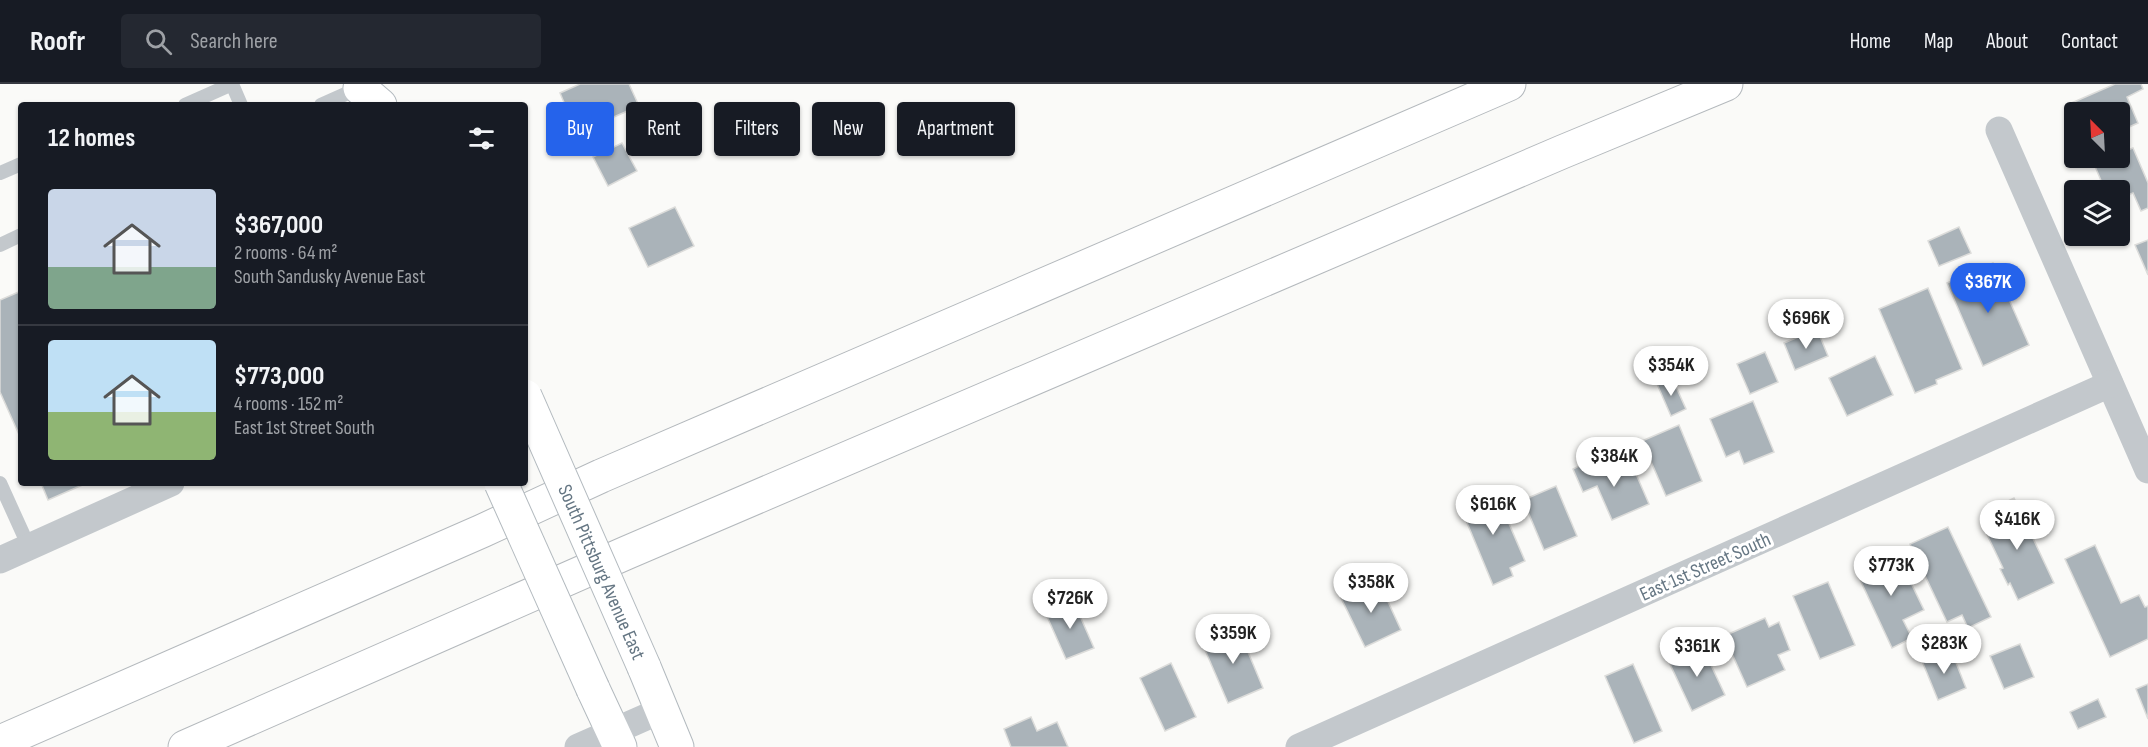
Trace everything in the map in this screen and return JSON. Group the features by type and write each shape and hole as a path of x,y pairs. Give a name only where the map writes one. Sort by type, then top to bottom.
{"main road":[{"path":"0,742 482,531 601,476 1509,84"},
{"path":"185,747 637,549 1562,152 1726,84"},
{"name":"South Pittsburg Avenue East","path":"528,403 677,747"},
{"path":"502,486 616,739"}],"street":[{"path":"1999,130 2148,470"},
{"name":"East 1st Street South","path":"1299,747 2110,384"},
{"path":"0,560 164,486"},
{"path":"578,747 616,739 662,710"}],"lane":[{"path":"192,102 231,84 240,102"},
{"path":"332,102 365,93"},
{"path":"0,173 18,166"},
{"path":"0,244 18,236"},
{"path":"1,489 29,547"}],"building":[{"path":"580,84 629,84 637,102 626,102 626,112 614,117 614,102 564,102 560,93"},
{"path":"2115,84 2141,84 2143,89 2127,97 2129,102 2074,102"},
{"path":"2130,104 2138,123 2130,127"},
{"path":"622,143 626,156 629,156 637,171 608,186 593,157 614,156 614,147"},
{"path":"2133,148 2148,183 2148,208 2141,211 2133,193 2130,194 2130,180 2101,180 2096,168 2130,168 2130,149"},
{"path":"675,207 694,246 648,267 629,228"},
{"path":"1959,227 1971,253 1939,266 1928,241"},
{"path":"2148,240 2148,275 2135,245"},
{"path":"1993,263 2029,345 1983,366 1947,283"},
{"path":"1928,288 1962,369 1936,380 1937,384 1915,393 1879,309"},
{"path":"18,292 18,432 0,392 0,300"},
{"path":"1817,329 1828,356 1795,370 1784,343"},
{"path":"1765,352 1778,382 1750,394 1737,364"},
{"path":"1875,356 1893,395 1847,416 1829,378"},
{"path":"1672,378 1686,409 1671,416 1657,384"},
{"path":"1753,401 1774,452 1744,464 1739,451 1726,457 1710,419"},
{"path":"1679,425 1702,481 1666,496 1642,441"},
{"path":"1630,460 1649,504 1612,520 1597,486 1583,492 1573,469 1589,461 1595,475"},
{"path":"42,486 80,486 48,500"},
{"path":"1556,486 1577,536 1544,550 1523,500"},
{"path":"1495,491 1525,561 1510,568 1513,576 1493,585 1460,506"},
{"path":"2014,498 2054,583 2018,600 2000,569 2003,568 1981,522 1997,514 1994,508"},
{"path":"1948,527 1991,617 1968,628 1962,615 1947,622 1910,544"},
{"path":"2095,545 2121,603 2139,595 2145,607 2148,606 2148,639 2110,657 2065,559"},
{"path":"1896,552 1924,610 1903,620 1912,638 1892,648 1856,571"},
{"path":"1378,580 1401,630 1365,647 1341,598"},
{"path":"1828,582 1855,645 1820,659 1793,596"},
{"path":"1073,600 1094,648 1066,659 1045,612"},
{"path":"1765,618 1769,627 1779,622 1790,650 1778,655 1785,670 1747,687 1724,636"},
{"path":"1238,628 1263,688 1228,703 1202,643"},
{"path":"2020,644 2034,677 2004,689 1990,656"},
{"path":"1702,646 1725,695 1692,711 1669,662"},
{"path":"1951,650 1966,688 1938,700 1922,661"},
{"path":"1171,663 1196,717 1165,731 1140,678"},
{"path":"1633,664 1662,731 1634,743 1605,676"},
{"path":"2148,684 2148,719 2136,689"},
{"path":"2098,699 2106,717 2078,729 2070,712"},
{"path":"1031,717 1037,731 1057,722 1068,747 1011,747 1004,729"}]}
